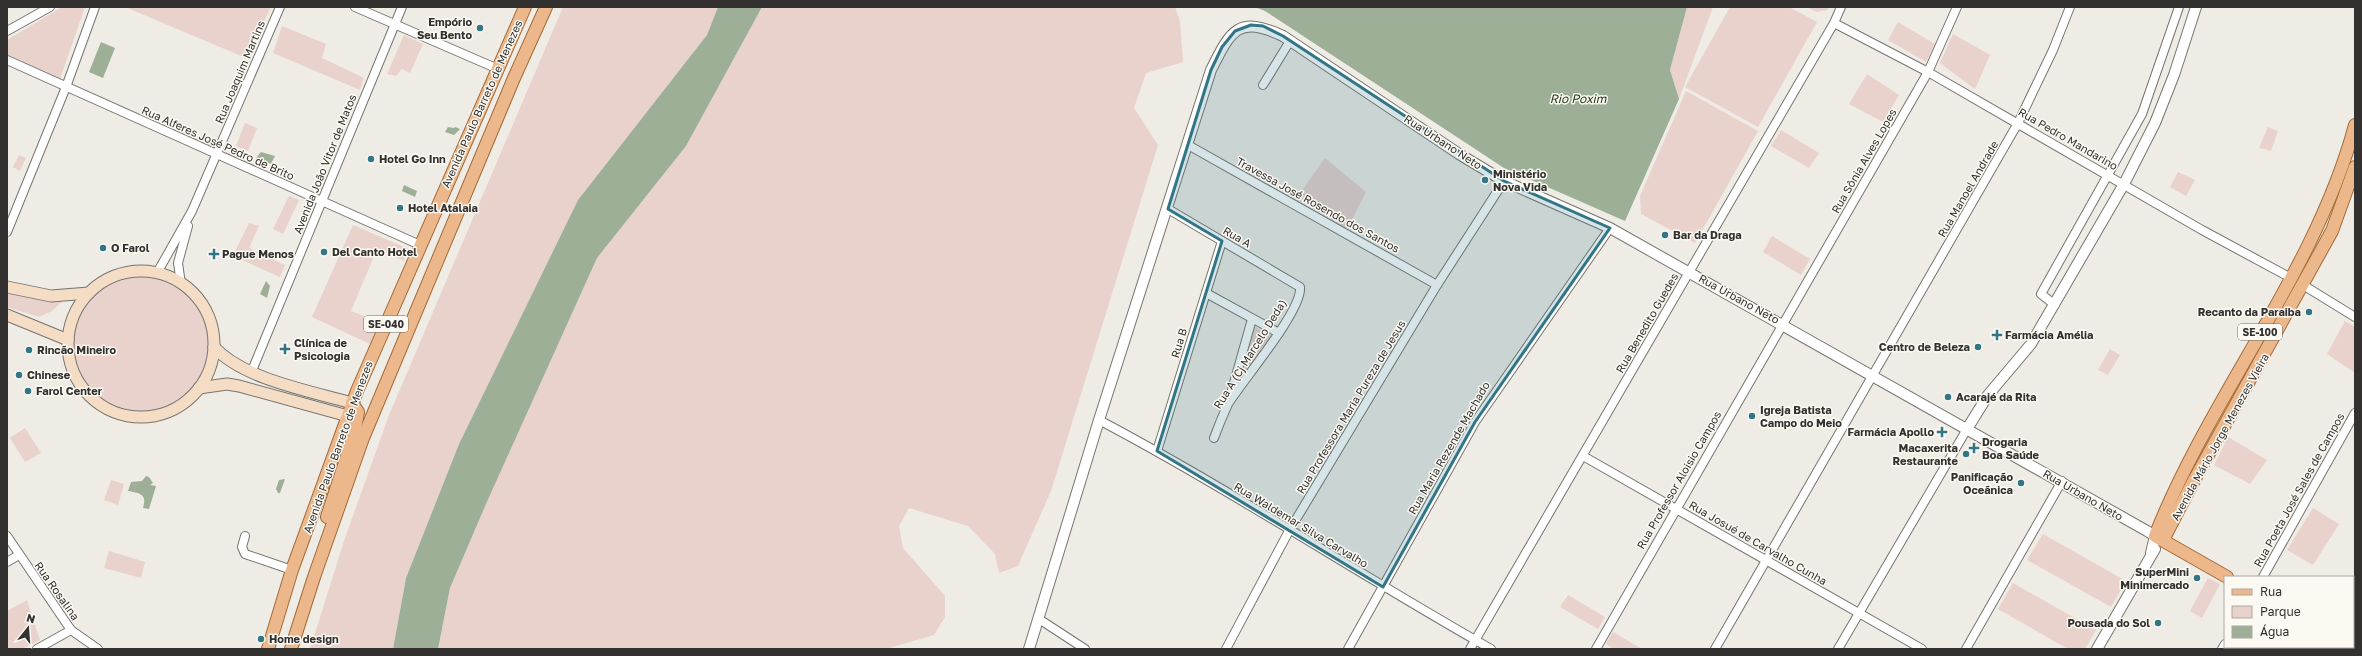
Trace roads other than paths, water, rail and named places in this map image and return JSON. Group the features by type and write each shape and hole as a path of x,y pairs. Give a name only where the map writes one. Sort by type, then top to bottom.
{"main road":[{"name":"Avenida Paulo Barreto de Menezes","path":"268,649 292,570 352,411 420,245 525,7"},
{"name":"Avenida Paulo Barreto de Menezes","path":"291,649 314,577 380,398 514,78 546,7"},
{"name":"Avenida Mário Jorge Menezes Vieira","path":"2159,538 2198,442 2324,216 2355,125"},
{"name":"Avenida Mário Jorge Menezes Vieira","path":"2159,538 2192,484 2332,231 2355,166"},
{"path":"2324,216 2332,231"},
{"path":"132,272 157,273 181,284 202,305 213,332 214,347 210,369 199,388 185,402 162,413 149,416 130,416 111,410 94,400 81,385 72,368 68,340 70,327 78,307 89,292 120,274 132,272"},
{"path":"7,287 51,296 89,292"},
{"path":"7,315 68,340"},
{"path":"214,347 230,362 251,373 352,411"},
{"path":"199,388 227,384 352,411 380,398"},
{"path":"314,577 319,545 354,435 352,411"},
{"name":"Rua Urbano Neto","path":"2159,538 2225,576"}],"street":[{"path":"7,32 50,7"},
{"path":"7,232 66,87 95,7"},
{"name":"Rua Joaquim Martins","path":"157,273 192,212 280,7"},
{"path":"355,7 498,69"},
{"name":"Avenida João Vitor de Matos","path":"251,373 402,7"},
{"name":"Rua Benedito Guedes","path":"1470,649 1834,23 1841,7"},
{"name":"Rua Sônia Alves Lopes","path":"1782,323 1928,72 1957,7"},
{"name":"Rua Manoel Andrade","path":"1715,649 1767,562 2018,123 2053,50 2070,7"},
{"path":"2055,305 2041,294 2109,176 2142,114 2179,7"},
{"path":"1838,649 1967,429 1988,395 2031,344 2124,184 2155,123 2174,75 2196,7"},
{"name":"Rua Pedro Mandarino","path":"1834,23 1928,72 2290,278"},
{"name":"Rua Urbano Neto","path":"1188,145 1211,70 1222,47 1235,31 1251,25 1263,26 1290,41 1459,154 1504,181 1610,228 1690,271 2159,538"},
{"path":"1263,84 1290,41"},
{"name":"Rua Alferes José Pedro de Brito","path":"7,60 420,245"},
{"path":"1029,649 1099,420 1188,145"},
{"name":"Travessa José Rosendo dos Santos","path":"1188,145 1437,285"},
{"name":"Rua Professora Maria Pureza de Jesus","path":"1226,649 1289,531 1437,285 1504,181"},
{"name":"Rua A","path":"1168,209 1296,284"},
{"name":"Rua Joaquim Martins","path":"181,284 178,263 192,212"},
{"name":"Rua Maria Rezende Machado","path":"1348,649 1475,422 1610,228"},
{"name":"Rua B","path":"1157,451 1222,241"},
{"name":"Rua A (Cj Marcelo Deda)","path":"1214,438 1228,404 1279,333 1301,293 1300,287 1296,284"},
{"path":"2303,285 2355,317"},
{"path":"1206,293 1279,333"},
{"path":"1228,404 1252,319"},
{"name":"Rua Professor Aloisio Campos","path":"1596,649 1675,508 1782,323"},
{"name":"Rua Poeta José Sales de Campos","path":"2264,576 2355,413"},
{"name":"Rua Waldemar Silva Carvalho","path":"1099,420 1157,451 1382,587 1491,649"},
{"name":"Rua Josué de Carvalho Cunha","path":"1583,456 1858,614 1922,649"},
{"path":"1966,649 2062,482"},
{"name":"Rua Rosalina","path":"7,536 71,630 98,649"},
{"path":"245,536 242,547 245,554 252,558 292,570"},
{"name":"Avenida Mário Jorge Menezes Vieira","path":"2097,649 2152,553 2159,538"},
{"path":"7,562 19,555"},
{"path":"1039,619 1085,649"},
{"path":"37,649 71,630"}],"water":[{"path":"718,7 762,7 686,146 597,258 486,504 450,588 438,649 393,649 406,578 459,444 578,200 707,35"},
{"name":"Rio Poxim","path":"1255,7 1687,7 1670,70 1679,99 1625,221 1504,168 1265,11"},
{"path":"101,42 115,48 103,78 89,72"},
{"path":"448,127 460,129 454,135 445,132"},
{"path":"261,152 275,156 271,164 256,158"},
{"path":"404,185 417,191 415,197 402,191"},
{"path":"266,281 270,286 267,298 260,294"},
{"path":"146,476 149,477 153,483 150,485 156,486 149,509 143,508 144,499 141,495 128,491 131,482 142,481"},
{"path":"285,479 280,493 278,493 276,489 279,480"}],"place":[{"name":"Empório Seu Bento","path":"480,28"},
{"name":"Hotel Go Inn","path":"371,159"},
{"name":"Ministério Nova Vida","path":"1485,180"},
{"name":"Hotel Atalaia","path":"400,208"},
{"name":"Bar da Draga","path":"1665,235"},
{"name":"O Farol","path":"103,248"},
{"name":"Del Canto Hotel","path":"324,252"},
{"name":"Pague Menos","path":"214,254"},
{"name":"Recanto da Paraiba","path":"2309,312"},
{"name":"Farmácia Amélia","path":"1997,335"},
{"name":"Centro de Beleza","path":"1978,347"},
{"name":"Clínica de Psicologia","path":"285,349"},
{"name":"Rincão Mineiro","path":"29,350"},
{"name":"Chinese","path":"19,375"},
{"name":"Farol Center","path":"28,391"},
{"name":"Acarajé da Rita","path":"1948,397"},
{"name":"Igreja Batista Campo do Meio","path":"1752,416"},
{"name":"Farmácia Apollo","path":"1942,432"},
{"name":"Drogaria Boa Saúde","path":"1974,448"},
{"name":"Macaxerita Restaurante","path":"1966,454"},
{"name":"Panificação Oceãnica","path":"2021,483"},
{"name":"SuperMini Minimercado","path":"2197,578"},
{"name":"Pousada do Sol","path":"2158,623"},
{"name":"Home design","path":"261,639"}]}
